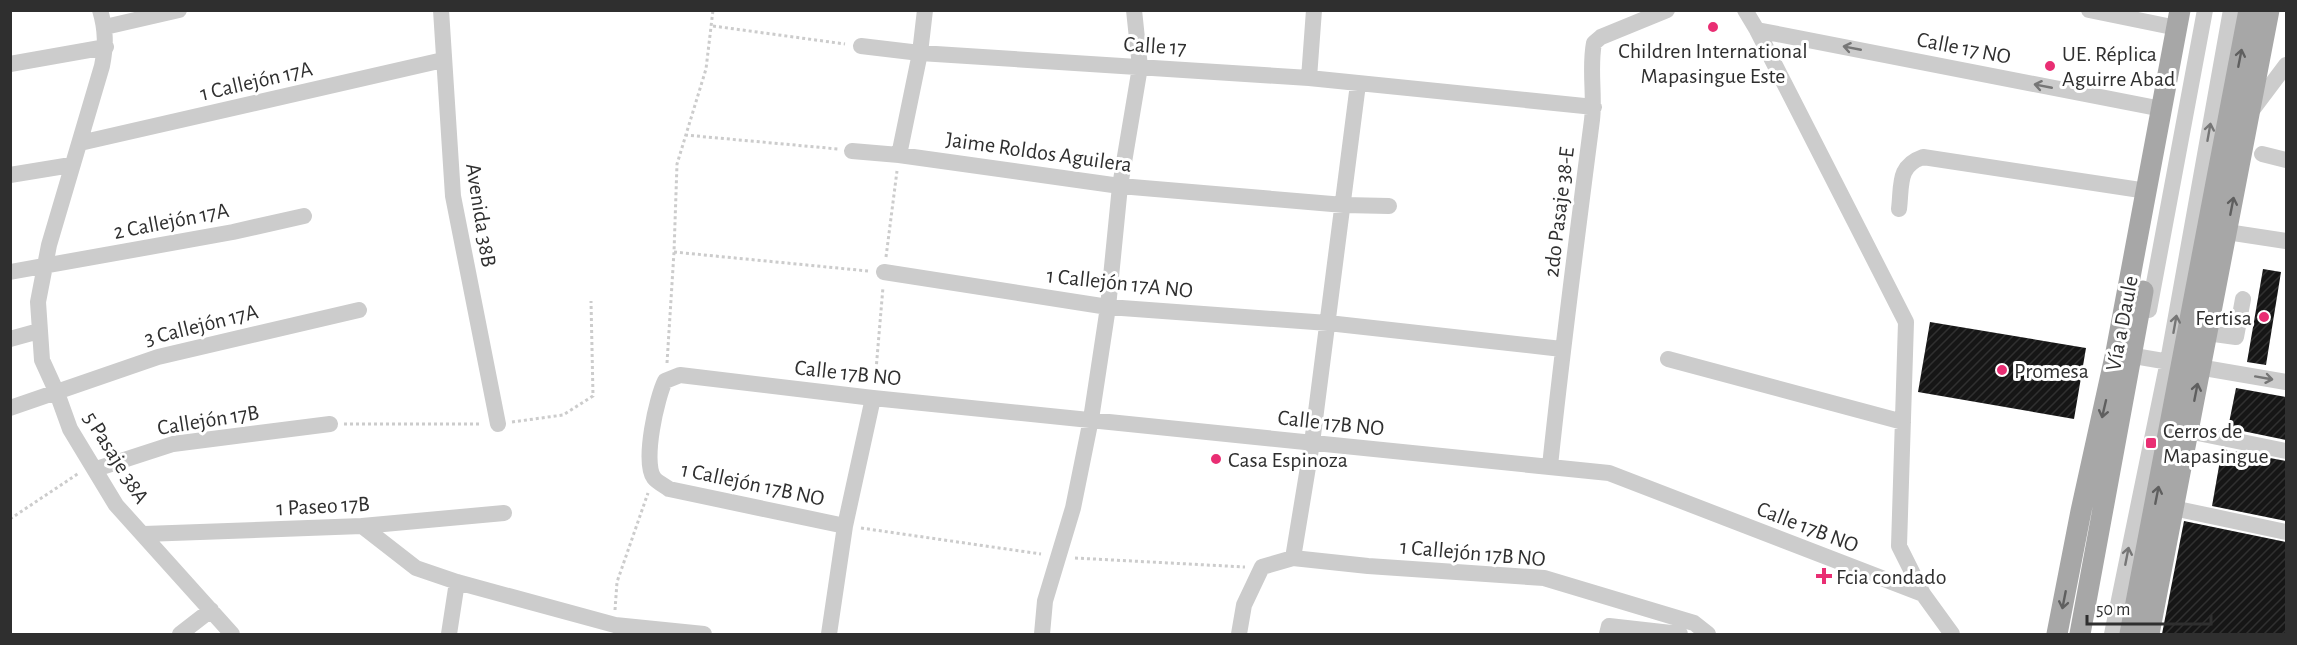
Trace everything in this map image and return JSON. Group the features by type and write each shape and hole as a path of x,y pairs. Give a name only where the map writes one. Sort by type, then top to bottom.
{"main road":[{"name":"Vía a Daule","path":"2079,634 2194,10"},
{"path":"2130,634 2184,363 2249,10"},
{"path":"2149,634 2188,431 2184,363 2207,333 2269,10"},
{"name":"Vía a Daule","path":"2057,634 2116,352 2178,19"},
{"path":"2198,278 2225,238"}],"street":[{"path":"102,19 179,10"},
{"name":"Avenida 38B","path":"441,10 453,196 498,424"},
{"path":"899,154 920,53 925,10"},
{"path":"1042,634 1045,601 1073,508 1091,419 1108,308 1120,186 1140,67 1134,10"},
{"path":"1309,78 1314,10"},
{"name":"2do Pasaje 38-E","path":"1550,466 1562,349 1594,107 1591,58 1594,43 1601,37 1667,10"},
{"path":"1745,10 1906,322 1899,546 1923,594 1952,634"},
{"path":"2089,10 2178,19"},
{"name":"Vía a Daule","path":"2086,634 2205,10"},
{"path":"2112,634 2184,363 2231,10"},
{"name":"5 Pasaje 38A","path":"102,19 106,47 49,245 38,302 42,360 70,429 116,505 232,634"},
{"name":"Calle 17 NO","path":"1757,30 2162,109"},
{"name":"Calle 17","path":"861,46 920,53 1309,78 1594,107"},
{"path":"10,64 106,47"},
{"name":"1 Callejón 17A","path":"80,143 443,60"},
{"path":"2249,114 2286,65"},
{"path":"1293,558 1312,443 1358,84"},
{"name":"Jaime Roldos Aguilera","path":"852,151 899,154 1120,186 1344,205 1389,206"},
{"path":"2262,154 2286,160"},
{"path":"1899,209 1905,168 1911,161 1923,157 2147,191"},
{"path":"10,175 71,165"},
{"name":"2 Callejón 17A","path":"10,272 233,232 304,216"},
{"path":"2225,238 2286,241"},
{"name":"1 Callejón 17A NO","path":"885,272 1108,308 1328,323 1562,349"},
{"path":"2207,333 2235,344 2243,299"},
{"name":"3 Callejón 17A","path":"10,408 158,357 359,310"},
{"path":"10,339 39,331"},
{"path":"2140,357 2286,382"},
{"path":"1668,360 1903,423"},
{"name":"Calle 17B NO","path":"666,381 680,375 873,398 1609,473 1923,594"},
{"path":"653,478 648,461 659,393 666,381"},
{"path":"829,634 845,526 873,398"},
{"name":"Callejón 17B","path":"94,466 173,444 330,424"},
{"path":"2188,431 2286,451"},
{"name":"1 Callejón 17B NO","path":"653,478 669,489 845,526"},
{"path":"2174,508 2286,532"},
{"name":"1 Paseo 17B","path":"144,534 362,526 504,513"},
{"path":"362,526 416,568 457,582 614,630 704,634"},
{"name":"1 Callejón 17B NO","path":"1239,634 1244,605 1262,567 1293,558 1368,566 1544,578 1694,623 1708,634"},
{"path":"449,634 457,582"},
{"path":"180,634 211,610"},
{"path":"1607,634 1609,626 1680,634"}],"path":[{"path":"666,381 677,164 706,69 713,26 713,10"},
{"path":"713,26 861,46"},
{"path":"685,135 852,151"},
{"path":"674,252 885,272"},
{"path":"10,519 94,466"},
{"path":"614,630 616,582 653,478"}],"building":[{"name":"Fertisa","path":"2263,269 2281,272 2266,365 2247,362"},
{"name":"Promesa","path":"1930,322 2086,348 2074,419 1918,392"},
{"path":"2236,388 2286,397 2286,440 2228,428"},
{"path":"2222,449 2286,461 2286,521 2212,506"},
{"path":"2184,521 2286,542 2286,634 2162,634"}],"place":[{"name":"Children International Mapasingue Este","path":"1713,27"},
{"name":"UE. Réplica Aguirre Abad","path":"2050,66"},
{"name":"Fertisa","path":"2264,317"},
{"name":"Promesa","path":"2002,370"},
{"name":"Cerros de Mapasingue","path":"2151,443"},
{"name":"Casa Espinoza","path":"1216,459"},
{"name":"Fcia condado","path":"1824,576"}]}
